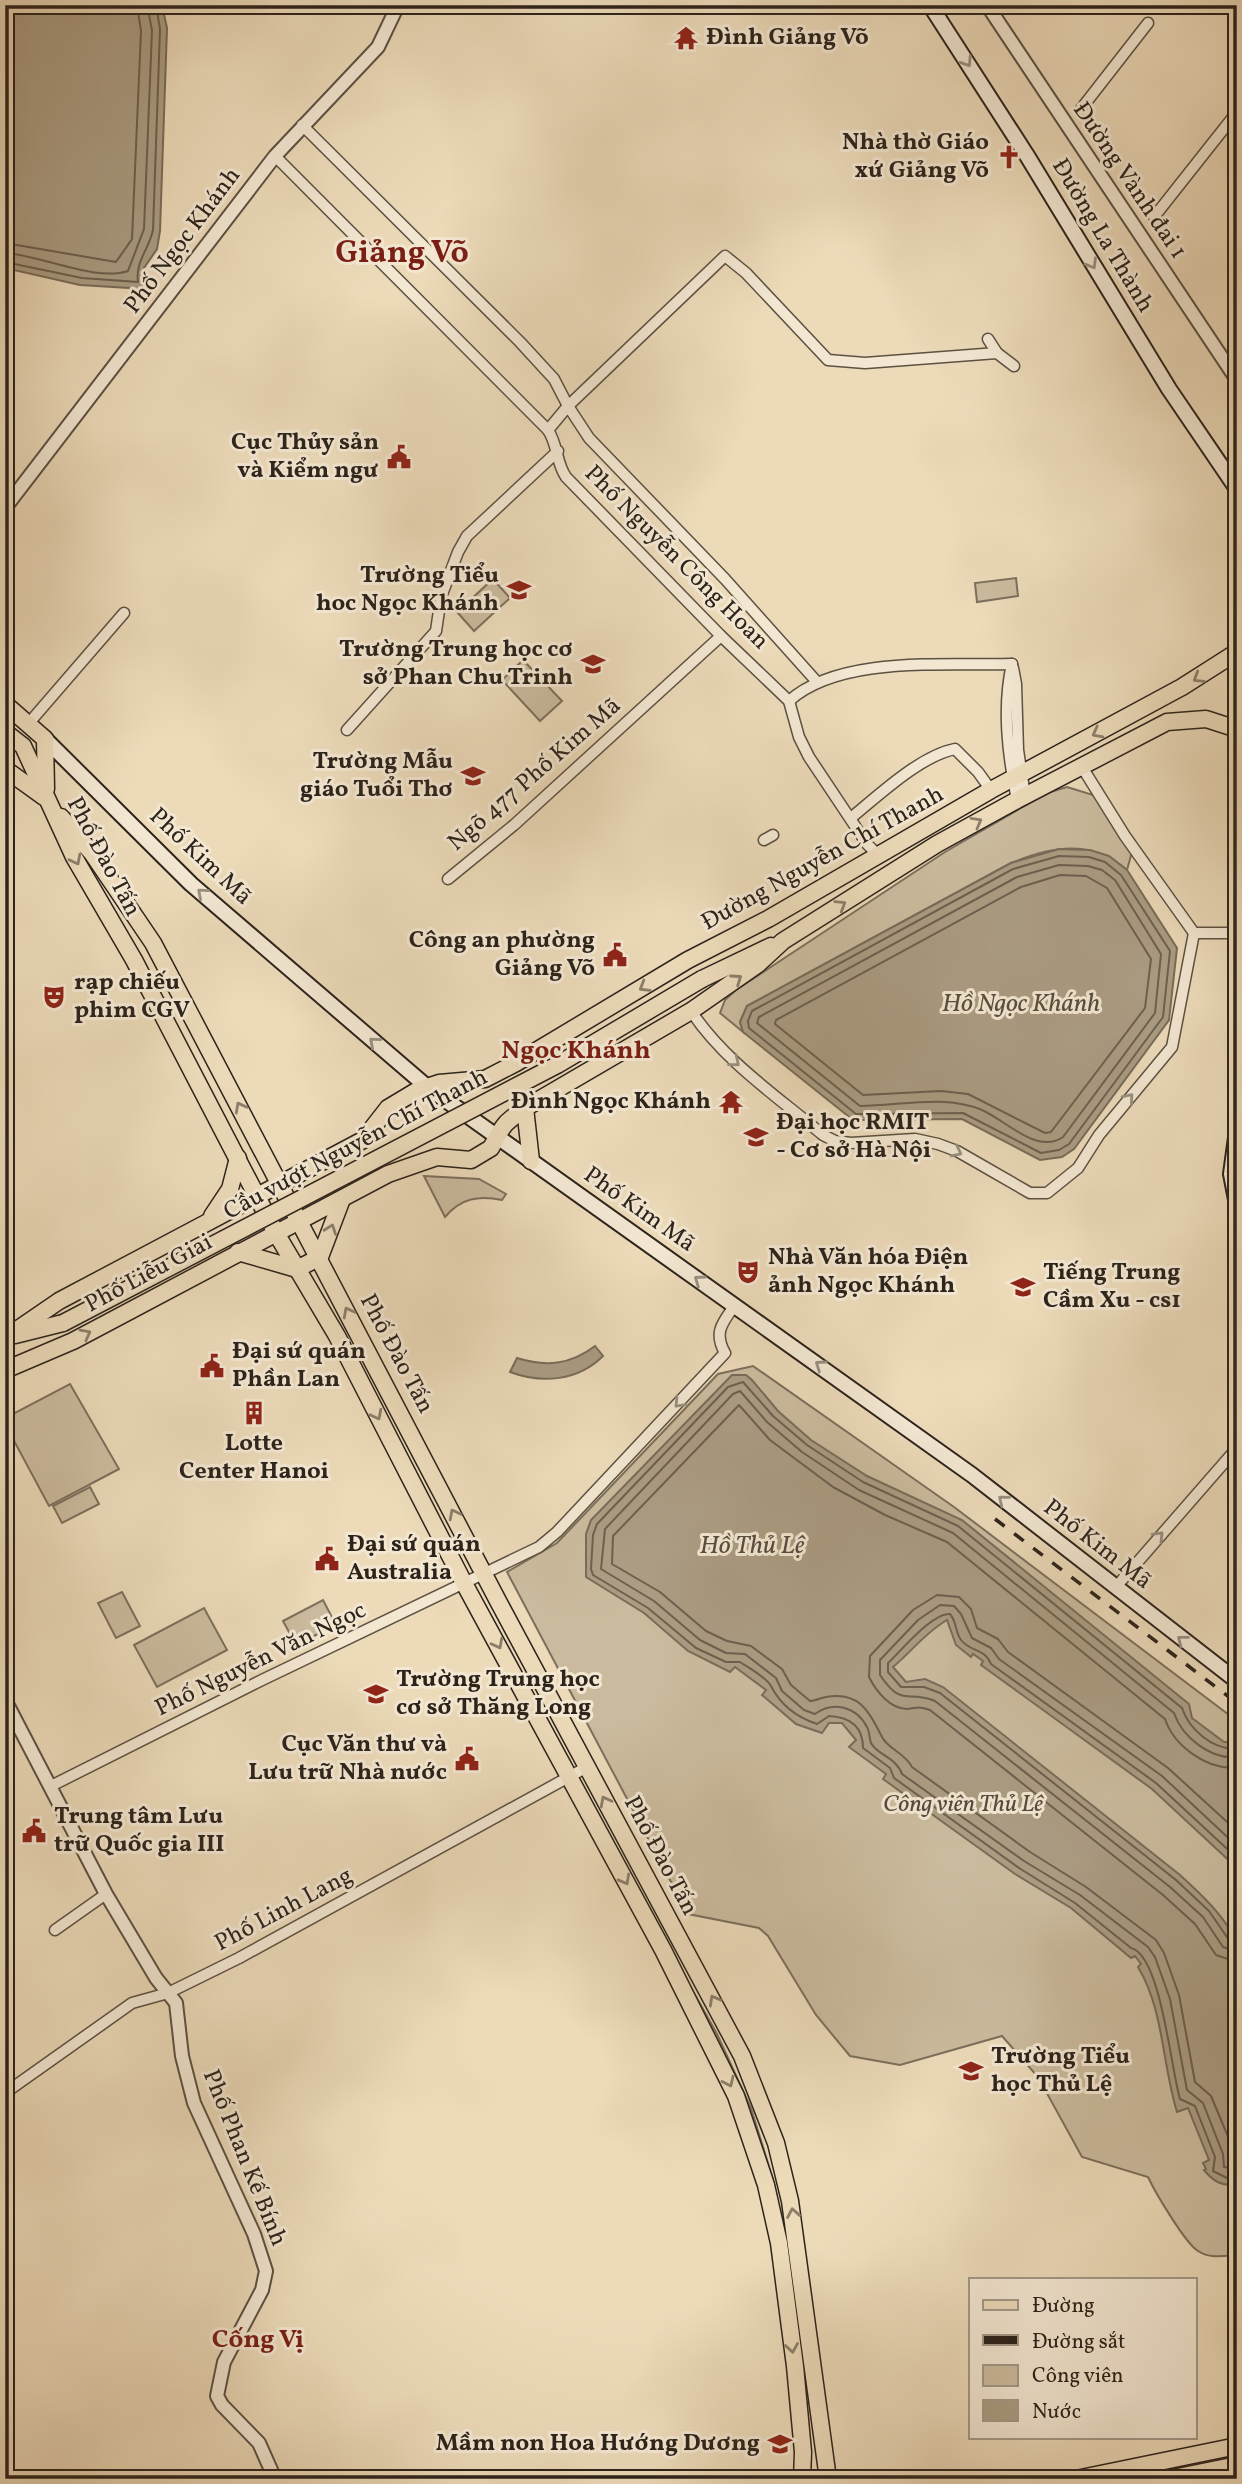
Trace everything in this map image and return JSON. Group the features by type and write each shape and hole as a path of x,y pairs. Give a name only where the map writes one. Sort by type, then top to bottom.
{"main road":[{"name":"Đường La Thành","path":"930,5 1025,152 1169,389 1237,489"},
{"name":"Đường Nguyễn Chí Thanh","path":"426,1086 485,1079 516,1063 688,960 768,919 991,790 1157,701 1237,652"},
{"path":"1157,701 1167,722"},
{"name":"Phố Kim Mã","path":"5,704 29,723 191,884 426,1086 972,1475 1237,1681"},
{"name":"Đường Nguyễn Chí Thanh","path":"495,1135 525,1108 691,1011 757,965 783,941 937,844 1021,798 1167,722 1206,719 1237,729"},
{"path":"5,732 23,746 46,799"},
{"path":"45,739 46,799"},
{"path":"5,769 46,799"},
{"name":"Phố Đào Tấn","path":"46,799 74,857 134,960 276,1233 334,1330 465,1585 570,1776 736,2096 766,2185 783,2280 803,2452 802,2479"},
{"name":"Phố Đào Tấn","path":"46,799 92,853 153,943 587,1767 728,2026 758,2092 776,2143 788,2189 830,2477"},
{"name":"Cầu vượt Nguyễn Chí Thanh","path":"702,979 768,919"},
{"name":"Cầu vượt Nguyễn Chí Thanh","path":"6,1338 63,1323 557,1065 702,979 783,941"},
{"path":"516,1063 513,1083 529,1096 543,1097"},
{"name":"Phố Liễu Giai","path":"6,1338 37,1314 363,1140 390,1106 426,1086"},
{"path":"525,1108 531,1161"},
{"path":"1237,1130 1231,1174 1237,1205"},
{"name":"Phố Liễu Giai","path":"5,1370 73,1340 388,1174 437,1157 471,1160 491,1148 495,1135"},
{"path":"363,1140 382,1150 389,1159 388,1174"},
{"path":"209,1220 230,1189 238,1158"},
{"path":"248,1180 271,1167"},
{"path":"238,1252 297,1269 320,1257 342,1199"},
{"path":"184,1234 204,1251 204,1270"},
{"name":"Cầu vượt Nguyễn Chí Thanh","path":"23,1360 63,1323"},
{"path":"422,1500 442,1490"},
{"path":"783,2280 803,2280"},
{"path":"1076,2479 1237,2446"},
{"path":"1168,2479 1237,2465"}],"street":[{"name":"Phố Ngọc Khánh","path":"5,508 275,156 377,47 398,5"},
{"name":"Đường Vành đai 1","path":"987,5 1237,380"},
{"path":"1228,5 1237,13"},
{"path":"1081,109 1148,23"},
{"path":"1154,217 1237,112"},
{"name":"Phố Nguyễn Công Hoan","path":"302,125 520,342 554,379 589,438 725,579 817,682"},
{"name":"Phố Nguyễn Công Hoan","path":"275,156 548,430 558,451 559,465 566,477 721,636 789,701 803,746 852,817 867,844 879,856"},
{"path":"548,430 568,406 725,256 746,273 828,360 865,363 997,353"},
{"path":"988,339 997,353 1014,366"},
{"path":"347,730 436,631 441,597 467,536 558,451"},
{"path":"29,723 124,613"},
{"name":"Ngõ 477 Phố Kim Mã","path":"448,879 514,825 721,636"},
{"path":"789,701 817,682 870,669 1012,664 1017,776 1021,798"},
{"path":"852,817 888,787 941,752 954,749 978,772 991,790"},
{"path":"691,1011 714,1044 823,1135 835,1141 915,1139 938,1144 957,1151 1030,1194 1047,1193 1078,1168 1099,1135 1172,1047 1194,933 1125,836 1082,767"},
{"path":"1194,933 1237,933"},
{"name":"Phố Nguyễn Văn Ngọc","path":"51,1786 262,1680 465,1585 538,1547 557,1532 725,1353 718,1341 718,1329 735,1305"},
{"path":"1115,1588 1237,1448"},
{"name":"Phố Phan Kế Bính","path":"5,1700 106,1894 177,2009 182,2056 194,2103 254,2234 266,2271 262,2290 224,2362 218,2396 222,2405 259,2443 275,2479"},
{"name":"Phố Linh Lang","path":"5,2093 118,2012 145,1998 168,1993 279,1937 587,1767"},
{"path":"55,1930 106,1894"}],"green space":[{"path":"1016,578 1018,596 977,602 975,583"},
{"path":"493,579 510,598 474,631 457,612"},
{"path":"523,660 562,701 540,721 502,680"},
{"path":"1067,787 1103,798 1135,841 1127,870 1099,853 1071,848 1027,857 1011,863 747,1006 740,1022 743,1032 720,1013 725,1000 736,990 945,852 1047,793"},
{"path":"424,1176 479,1179 506,1194 502,1200 478,1198 464,1202 445,1217"},
{"name":"Công viên Thủ Lệ","path":"753,1366 954,1507 1237,1721 1237,2255 1207,2255 1192,2246 1171,2217 1148,2177 1082,2157 1038,2077 1002,2036 900,2065 850,2056 816,2015 768,1936 759,1928 688,1914 507,1572 557,1543 718,1374"},
{"path":"70,1384 119,1469 49,1506 5,1424 5,1418"},
{"path":"90,1487 99,1504 62,1523 53,1506"},
{"path":"122,1592 140,1626 116,1638 98,1603"},
{"path":"323,1600 336,1625 296,1645 283,1621"},
{"path":"204,1608 227,1650 157,1687 134,1645"},
{"path":"672,1954 717,2034 751,2108 772,2176 794,2277 787,2276 777,2218"}],"water":[{"path":"5,5 162,5 167,28 160,231 157,249 144,268 149,282 139,295 129,288 80,285 5,268"},
{"name":"Hồ Ngọc Khánh","path":"1059,849 1090,850 1109,856 1127,870 1177,948 1169,1020 1074,1149 1062,1157 1040,1160 962,1119 853,1120 743,1032 740,1022 747,1006 1011,863"},
{"path":"595,1346 603,1356 582,1371 571,1375 547,1379 510,1372 517,1358 538,1363 567,1361"},
{"name":"Hồ Thủ Lệ","path":"732,1375 746,1375 778,1411 811,1440 867,1476 962,1520 1189,1704 1192,1718 1224,1742 1237,1742 1237,1868 1152,1789 981,1665 983,1661 973,1654 971,1657 956,1645 947,1620 893,1667 906,1682 925,1679 943,1687 1180,1875 1212,1906 1231,1931 1237,1941 1237,2184 1218,2182 1204,2170 1206,2169 1203,2163 1209,2160 1188,2108 1177,2112 1158,2019 1147,1984 1138,1967 1141,1964 1135,1956 1131,1958 1071,1908 1015,1874 883,1779 886,1774 849,1747 856,1740 842,1723 829,1723 822,1733 796,1724 762,1695 766,1690 735,1667 730,1672 688,1651 644,1613 586,1577 586,1534 591,1520"}],"railway":[{"path":"995,1519 1237,1703"}],"place":[{"name":"Đình Giảng Võ","path":"686,38"},
{"name":"Nhà thờ Giáo xứ Giảng Võ","path":"1009,157"},
{"name":"Cục Thủy sản và Kiểm ngư","path":"399,457"},
{"name":"Trường Tiểu hoc Ngọc Khánh","path":"519,590"},
{"name":"Trường Trung học cơ sở Phan Chu Trinh","path":"593,664"},
{"name":"Trường Mẫu giáo Tuổi Thơ","path":"473,776"},
{"name":"Công an phường Giảng Võ","path":"615,955"},
{"name":"rạp chiếu phim CGV","path":"54,997"},
{"name":"Đình Ngọc Khánh","path":"731,1102"},
{"name":"Đại học RMIT - Cơ sở Hà Nội","path":"756,1137"},
{"name":"Nhà Văn hóa Điện ảnh Ngọc Khánh","path":"748,1272"},
{"name":"Tiếng Trung Cầm Xu - cs1","path":"1023,1287"},
{"name":"Đại sứ quán Phần Lan","path":"212,1366"},
{"name":"Lotte Center Hanoi","path":"254,1413"},
{"name":"Đại sứ quán Australia","path":"327,1559"},
{"name":"Trường Trung học cơ sở Thăng Long","path":"376,1694"},
{"name":"Cục Văn thư và Lưu trữ Nhà nước","path":"467,1759"},
{"name":"Trung tâm Lưu trữ Quốc gia III","path":"34,1831"},
{"name":"Trường Tiểu học Thủ Lệ","path":"971,2071"},
{"name":"Mầm non Hoa Hướng Dương","path":"780,2444"}],"district":[{"name":"Giảng Võ","path":"402,254"},
{"name":"Ngọc Khánh","path":"576,1051"},
{"name":"Cống Vị","path":"258,2340"}]}
